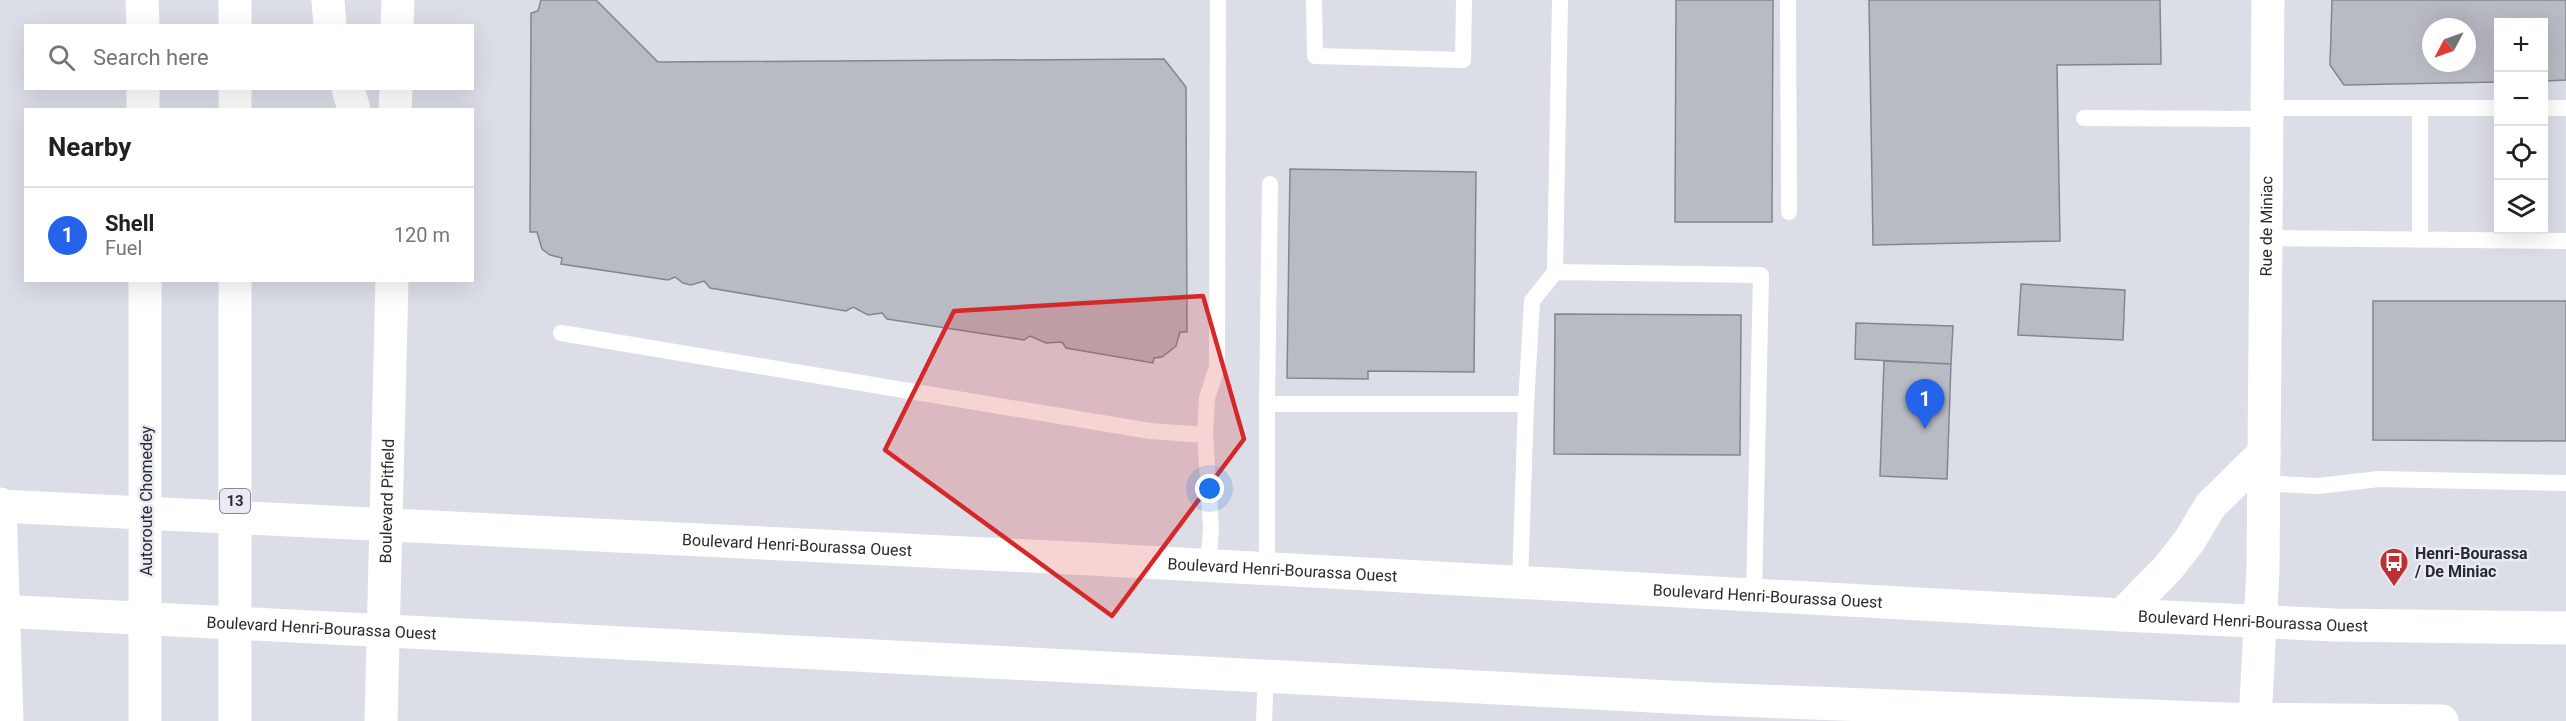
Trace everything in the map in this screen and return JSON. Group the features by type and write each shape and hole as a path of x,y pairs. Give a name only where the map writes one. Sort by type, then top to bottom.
{"main road":[{"path":"142,0 142,24"},
{"path":"235,0 235,24"},
{"path":"328,0 330,24"},
{"path":"397,24 398,0"},
{"name":"Rue de Miniac","path":"2255,720 2261,621 2254,473 2266,238 2268,0"},
{"path":"143,90 143,108"},
{"path":"235,90 235,108"},
{"path":"349,90 353,108"},
{"path":"395,108 396,90"},
{"name":"Autoroute Chomedey","path":"145,282 145,721"},
{"name":"13","path":"235,282 235,721"},
{"name":"Boulevard Pitfield","path":"381,721 392,282"},
{"path":"2122,615 2168,568 2190,540 2210,506 2254,473"},
{"path":"0,505 7,721"},
{"name":"Boulevard Henri-Bourassa Ouest","path":"0,505 2122,615 2335,625 2566,628"},
{"name":"Boulevard Henri-Bourassa Ouest","path":"0,611 1266,675 1710,710 2255,720 2442,721"}],"lane":[{"path":"1208,566 1211,528 1205,435 1207,398 1217,367 1218,0"},
{"path":"1314,0 1315,56 1463,60 1464,0"},
{"path":"1520,583 1532,301 1555,272 1560,0"},
{"path":"1788,0 1789,212"},
{"path":"2420,108 2420,240"},
{"path":"2084,118 2420,108 2494,108"},
{"path":"2548,108 2566,108"},
{"path":"1267,569 1270,184"},
{"path":"2266,238 2566,241"},
{"path":"1555,272 1761,275 1754,596"},
{"path":"561,333 1150,431 1205,435"},
{"path":"1267,404 1526,404"},
{"path":"2254,473 2318,486 2379,479 2566,483"},
{"path":"1264,721 1266,675"}],"highlighted area":[{"path":"1203,296 1244,439 1112,616 885,450 954,311"}],"building":[{"path":"541,0 596,0 658,62 1164,59 1186,87 1187,332 1180,332 1176,346 1162,357 1154,358 1153,363 1066,348 1062,342 1046,343 1030,336 1024,340 887,319 882,313 868,315 853,307 846,311 710,288 704,281 691,285 675,277 668,280 561,264 562,258 550,255 542,249 537,232 530,232 531,13 538,11"},
{"path":"1676,0 1773,0 1772,222 1675,222"},
{"path":"1869,0 2160,0 2161,64 2057,65 2060,241 1873,245"},
{"path":"2332,0 2566,0 2566,80 2548,81 2548,18 2494,18 2494,82 2344,85 2330,65"},
{"path":"1290,169 1476,172 1474,372 1368,371 1368,379 1287,378"},
{"path":"2021,284 2125,290 2123,340 2018,335"},
{"path":"2373,301 2566,301 2566,441 2373,440"},
{"path":"1555,314 1741,315 1740,455 1554,454"},
{"path":"1856,323 1953,326 1951,364 1855,359"},
{"path":"1884,361 1951,364 1947,479 1880,476"}],"place":[{"name":"Shell","path":"1925,429"},
{"name":"Henri-Bourassa / De Miniac","path":"2394,588"}]}
